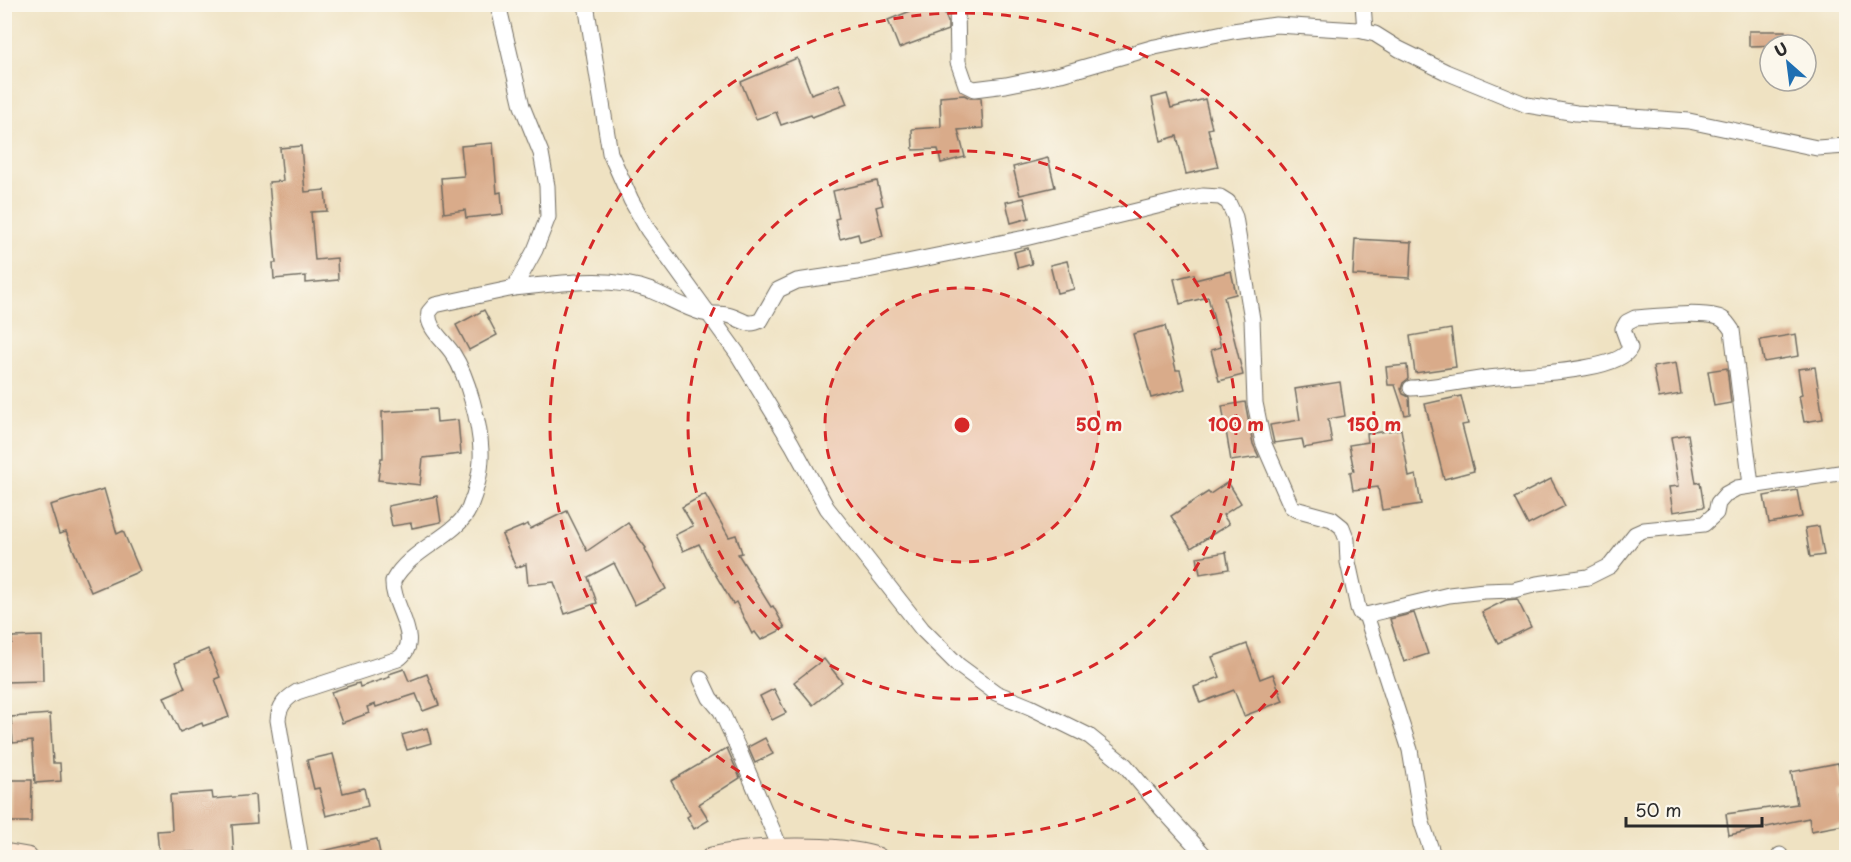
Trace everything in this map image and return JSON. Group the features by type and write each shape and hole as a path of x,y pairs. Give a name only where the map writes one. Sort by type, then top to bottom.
{"street":[{"path":"498,4 522,106 541,153 547,186 548,217 535,250 513,288"},
{"path":"586,4 610,153 631,200 648,230 737,353 792,444 827,508 922,629 958,665 996,693 1079,731 1098,743 1125,765 1176,825 1208,858"},
{"path":"957,4 958,63 966,85 974,89 1061,74 1155,47 1276,25 1365,31 1375,34 1399,49 1446,72 1527,105 1576,113 1689,122 1817,148 1846,146"},
{"path":"1363,4 1365,31"},
{"path":"301,858 278,720 279,711 283,703 297,692 398,660 407,650 409,635 394,597 393,581 410,559 448,531 468,512 480,468 482,450 471,393 453,354 428,319 429,312 435,305 513,288 587,281 618,282 651,291 708,314 730,316 744,323 756,322 764,316 778,290 789,283 858,272 1025,238 1186,199 1203,196 1220,197 1231,207 1239,233 1252,319 1255,403 1263,442 1291,506 1332,519 1342,527 1347,540 1348,562 1360,613 1366,615 1449,595 1514,590 1537,584 1588,577 1610,566 1635,534 1644,530 1704,524 1716,513 1718,502 1737,488 1846,472"},
{"path":"1411,388 1553,373 1605,363 1628,353 1630,348 1623,329 1627,322 1635,318 1695,315 1718,317 1724,320 1731,330 1750,485"},
{"path":"1366,615 1410,750 1422,823 1434,858"},
{"path":"701,679 710,698 721,711 781,850"},
{"path":"712,858 781,850 819,850 865,854 878,858"},
{"path":"4,854 27,858"}],"building":[{"path":"928,4 941,4 948,22 948,30 899,48 888,20"},
{"path":"1749,31 1785,31 1785,33 1758,33 1758,46 1749,46"},
{"path":"797,58 811,94 839,84 847,104 781,125 776,112 756,119 741,82"},
{"path":"1167,94 1171,108 1205,99 1212,128 1208,129 1218,167 1186,174 1177,136 1161,141 1152,98"},
{"path":"964,95 970,98 981,98 983,128 958,130 965,157 941,163 938,149 913,150 912,129 941,127 940,97"},
{"path":"493,143 497,193 501,192 503,214 466,218 465,210 444,213 441,178 464,176 461,146"},
{"path":"301,146 305,192 325,190 327,211 311,212 315,260 337,258 338,280 306,283 306,276 274,279 273,263 276,263 269,182 283,181 280,148"},
{"path":"1048,158 1055,187 1020,195 1013,167"},
{"path":"877,181 883,205 876,207 883,236 860,242 858,234 840,239 835,219 839,218 833,191"},
{"path":"1024,198 1029,218 1011,223 1006,202"},
{"path":"1355,239 1412,242 1410,278 1353,275"},
{"path":"1028,248 1032,264 1018,268 1014,252"},
{"path":"1067,261 1074,289 1057,293 1050,265"},
{"path":"1231,271 1236,294 1224,297 1243,375 1219,381 1211,350 1221,347 1208,297 1180,304 1174,279 1194,274 1195,280"},
{"path":"484,310 497,335 469,350 456,325"},
{"path":"1165,326 1176,370 1180,370 1185,389 1151,398 1133,334"},
{"path":"1451,329 1456,367 1415,373 1410,336"},
{"path":"1796,334 1799,356 1764,362 1760,340"},
{"path":"1676,363 1681,394 1659,398 1653,367"},
{"path":"1407,365 1408,379 1403,383 1401,389 1403,394 1409,397 1410,414 1405,415 1395,385 1388,385 1386,367"},
{"path":"1815,367 1823,419 1804,422 1799,396 1802,395 1798,369"},
{"path":"1727,368 1731,403 1714,406 1708,371"},
{"path":"1340,382 1345,416 1328,419 1332,443 1304,448 1302,439 1274,443 1270,425 1300,420 1295,389"},
{"path":"1461,396 1468,424 1462,425 1474,471 1444,479 1425,404"},
{"path":"1245,402 1253,444 1259,457 1231,461 1222,406"},
{"path":"436,409 437,422 458,420 461,454 423,458 420,485 378,480 381,458 383,458 382,412"},
{"path":"1401,429 1409,477 1416,475 1421,504 1382,510 1378,487 1353,490 1350,472 1354,471 1349,445 1368,442 1367,434"},
{"path":"1688,434 1696,483 1700,482 1704,507 1673,512 1669,487 1679,486 1671,437"},
{"path":"1551,479 1565,506 1528,525 1514,498"},
{"path":"1228,482 1241,503 1223,515 1229,524 1191,548 1171,516"},
{"path":"104,489 117,534 123,531 140,571 91,592 66,532 59,534 50,505"},
{"path":"1797,490 1802,517 1769,523 1764,496"},
{"path":"705,494 729,537 736,535 742,553 738,554 785,628 761,640 755,632 752,634 736,602 733,604 699,544 683,551 675,535 693,526 682,507"},
{"path":"437,496 441,522 412,528 411,523 392,526 388,506"},
{"path":"567,511 587,551 628,523 646,548 666,589 635,605 614,563 588,577 597,603 565,614 554,582 528,585 526,564 516,568 502,535 528,524 530,529"},
{"path":"1819,526 1824,555 1810,557 1805,528"},
{"path":"1226,552 1229,569 1200,574 1197,557"},
{"path":"1517,599 1531,627 1498,643 1482,612 1506,600"},
{"path":"1414,613 1428,654 1404,662 1390,619"},
{"path":"42,636 43,681 4,682 4,644 12,643 12,637"},
{"path":"1247,644 1260,679 1273,674 1283,701 1244,716 1234,690 1200,703 1194,687 1220,677 1212,657"},
{"path":"208,649 220,677 215,679 229,717 203,726 202,723 180,732 164,697 185,688 175,663"},
{"path":"824,659 842,682 813,705 794,682"},
{"path":"404,669 409,681 427,674 439,705 423,711 416,694 376,707 375,704 367,707 369,713 342,723 331,692 359,683 360,687 390,677 389,674"},
{"path":"774,689 786,713 772,720 760,696"},
{"path":"50,714 53,763 60,763 61,781 35,783 32,741 13,743 11,717"},
{"path":"427,728 431,743 407,750 402,735"},
{"path":"765,738 773,754 755,763 748,747"},
{"path":"727,748 740,778 699,804 709,820 694,829 687,817 690,815 671,781"},
{"path":"333,754 343,793 364,788 368,806 326,816 319,788 314,789 307,760"},
{"path":"1838,763 1843,791 1838,792 1844,825 1811,831 1809,818 1729,835 1726,814 1797,804 1791,772"},
{"path":"11,780 32,780 31,822 10,822"},
{"path":"212,792 213,799 255,795 257,823 232,825 234,858 195,858 195,852 159,854 157,831 172,830 170,795"},
{"path":"377,839 381,858 322,858 322,851"}]}
